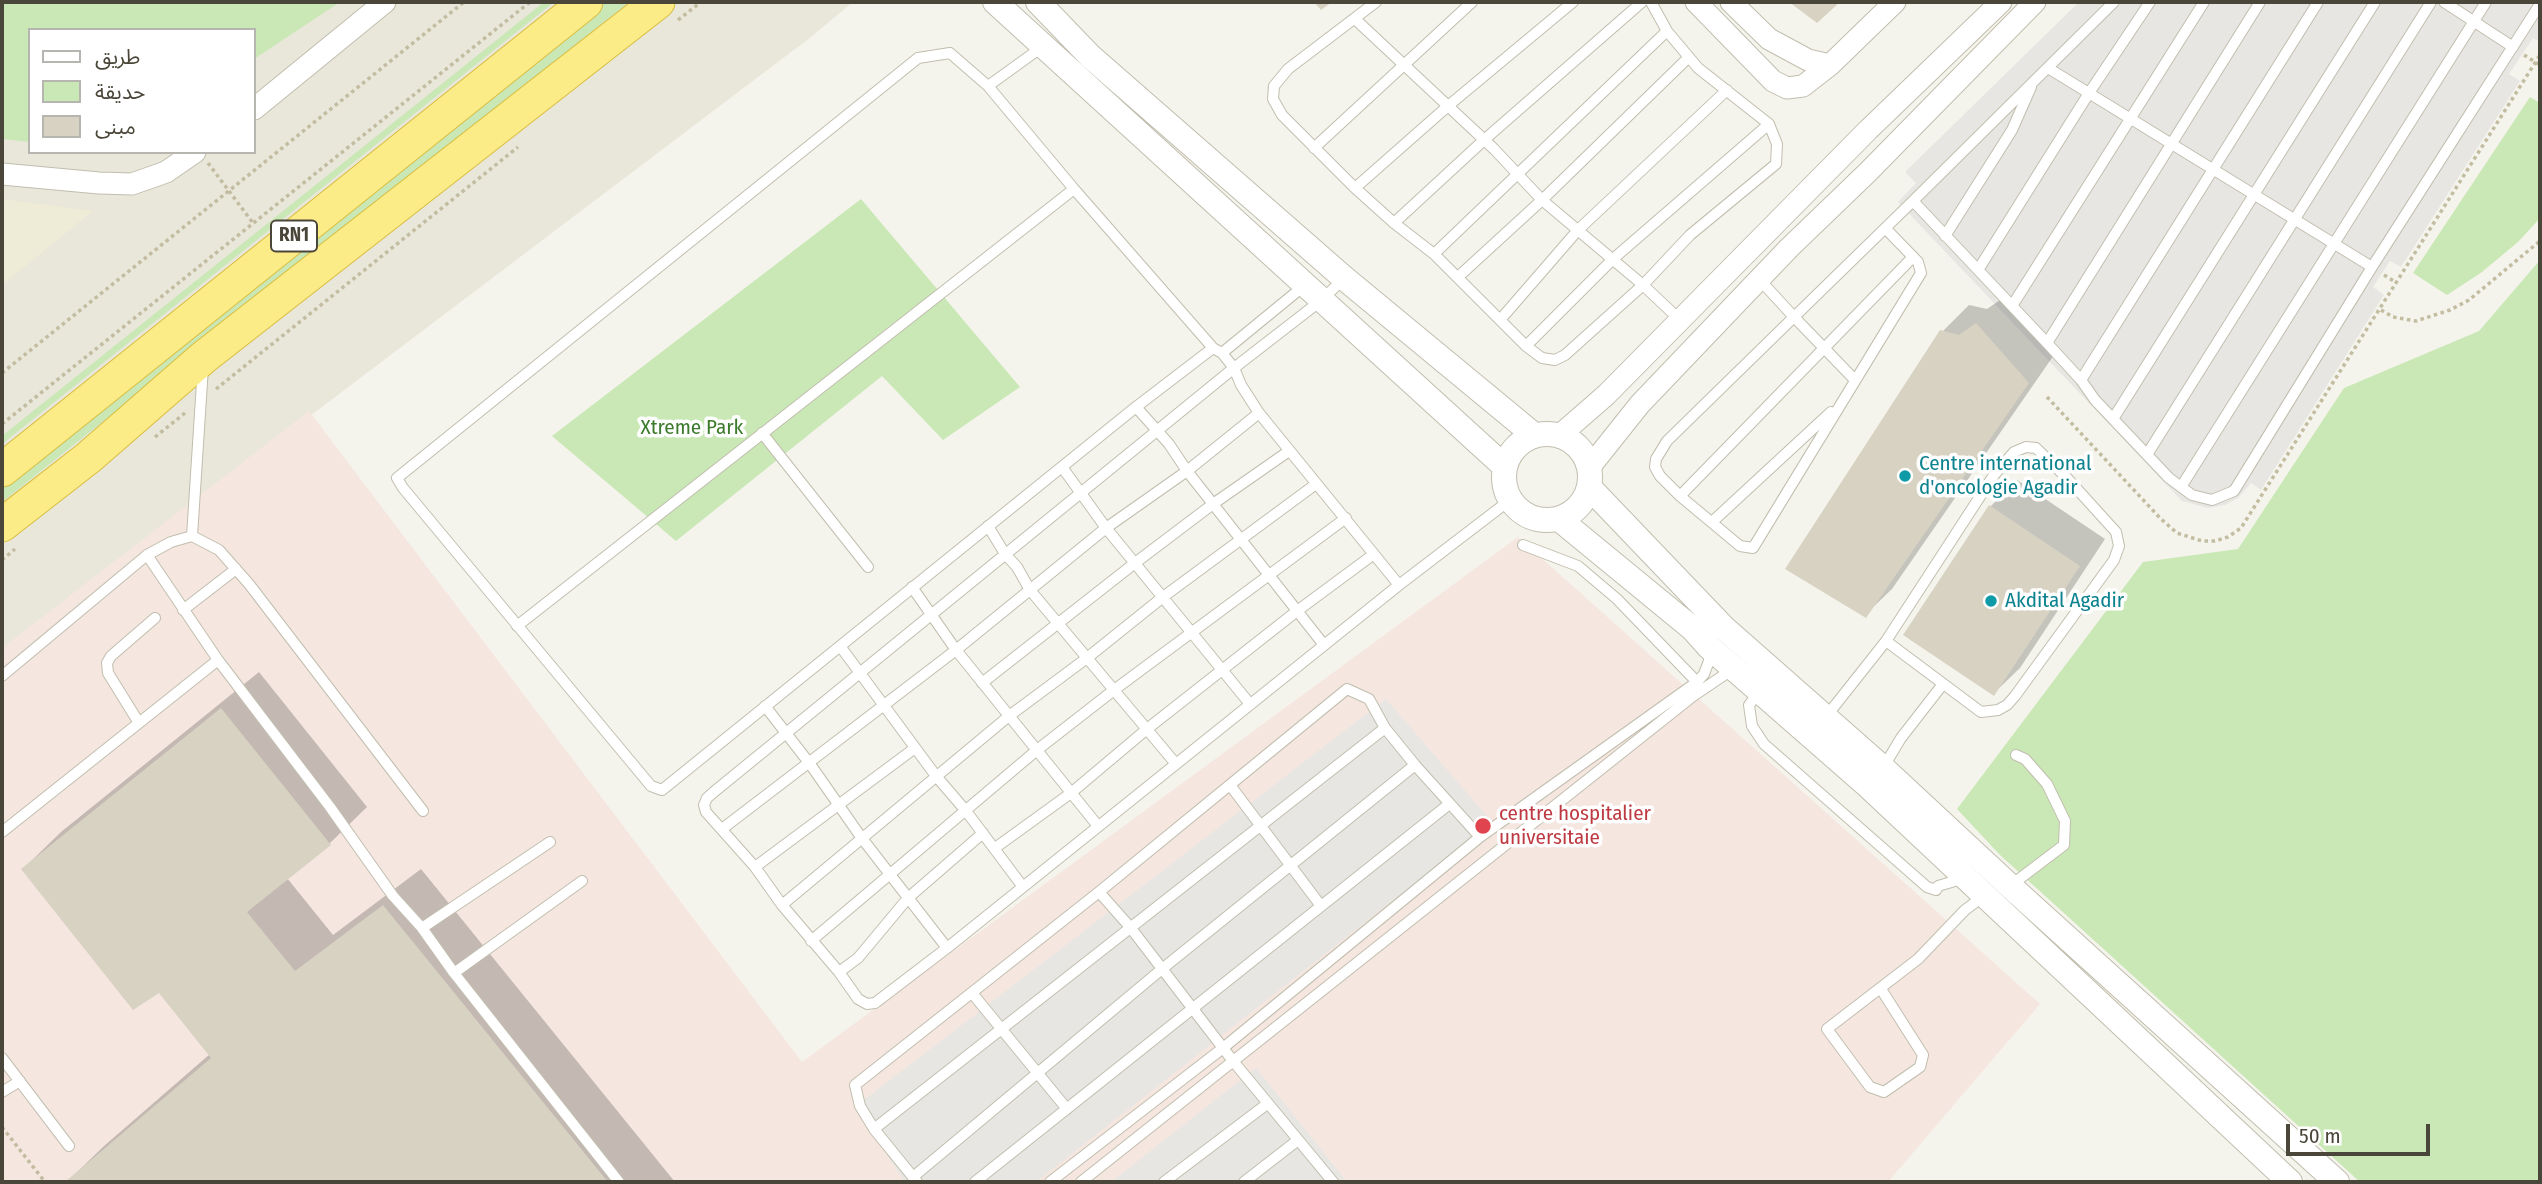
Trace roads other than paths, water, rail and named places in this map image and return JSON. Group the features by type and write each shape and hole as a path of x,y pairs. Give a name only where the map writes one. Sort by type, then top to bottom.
{"highway":[{"name":"RN1","path":"2,470 586,2"},
{"name":"RN1","path":"12,534 88,458 204,357 664,14"}],"street":[{"path":"256,107 385,2"},
{"path":"995,2 1505,467"},
{"path":"1038,2 1090,56 1343,278 1547,435 1577,446 1584,454 1589,478 1724,628 1825,719 1966,877 2290,1182"},
{"path":"1696,2 1773,81 1787,89 1803,86 1830,65 1895,2"},
{"path":"1731,2 1769,39 1808,60 1830,65"},
{"path":"2001,2 1868,130 1597,404 1547,435 1515,447 1505,467 1505,490 1517,509 1531,518 1545,521 1559,519 1578,507 1589,478 1640,404 1759,279 2035,2"},
{"path":"2,174 132,184 201,157"},
{"path":"1559,519 1693,629 1709,648 1760,691 1875,777 2010,886 2337,1182"}],"lane":[{"path":"1376,2 1288,69 1274,86 1273,99 1282,115 1355,188 1434,254 1526,346 1542,358 1555,360 1565,355 1643,285 1690,235 1776,164 1777,144 1769,124 1698,68 1667,31 1651,2"},
{"path":"1314,148 1472,2"},
{"path":"1355,188 1573,2"},
{"path":"1394,223 1642,2"},
{"path":"1886,229 1921,267 1921,273 1753,548 1740,546 1660,476 1655,467 1661,448 2114,2"},
{"path":"1978,270 2089,93 2150,2"},
{"path":"2012,306 2204,2"},
{"path":"2047,343 2260,2"},
{"path":"2081,380 2318,2"},
{"path":"2113,419 2375,2"},
{"path":"2147,453 2431,2"},
{"path":"2444,2 2513,47"},
{"path":"2181,487 2486,2"},
{"path":"1913,201 2169,478 2192,495 2204,499 2220,498 2234,491 2372,267 2540,4"},
{"path":"1355,19 1484,140 1542,200 1643,285 1680,320"},
{"path":"1434,254 1667,31"},
{"path":"988,86 1042,47"},
{"path":"1343,278 1218,350 1136,407 662,790 651,786 397,478 918,58 950,53 988,86 1074,189 1218,350 1234,368 1241,385 1259,413 1399,584"},
{"path":"1458,277 1542,200 1689,57"},
{"path":"2048,68 2372,267"},
{"path":"1945,236 2012,130 2033,81"},
{"path":"1500,320 1578,230 1727,90"},
{"path":"1526,346 1613,259 1769,124"},
{"path":"517,626 1074,189"},
{"path":"1680,496 1913,257"},
{"path":"1759,279 1854,379"},
{"path":"1315,292 1234,368 707,797 704,805 706,813 755,867 858,999 867,1004 875,1003 947,948 1399,584 1510,500"},
{"path":"192,536 204,357"},
{"path":"1712,522 1839,404"},
{"path":"1136,407 1324,645"},
{"path":"722,829 810,764 1107,528 1187,471 1259,413"},
{"path":"762,433 868,567"},
{"path":"1825,719 1886,640 2004,461 2014,452 2026,447 2036,448 2119,538 2118,554 2007,705 1997,710 1982,712 1886,640"},
{"path":"982,683 1213,504 1289,451"},
{"path":"1062,467 1107,528 1250,705"},
{"path":"782,905 1009,716 1316,484"},
{"path":"811,941 1037,750 1346,518"},
{"path":"988,526 1030,590 1176,764"},
{"path":"2,676 147,555 171,542 192,536 219,550 236,569 423,811"},
{"path":"1523,545 1578,566 1617,599 1697,682"},
{"path":"995,849 1071,793 1147,729 1374,554"},
{"path":"147,555 218,660 330,807 393,896 422,928 454,973 619,1182"},
{"path":"183,610 236,569"},
{"path":"912,587 956,650 1098,826"},
{"path":"139,723 108,673 107,663 111,656 155,618"},
{"path":"839,646 1023,887"},
{"path":"1050,1182 1223,1048 1480,837 1697,682 1704,674 1709,661 1709,648"},
{"path":"2,832 218,660"},
{"path":"1081,1182 1693,696 1734,669"},
{"path":"1875,777 1901,738 1944,684"},
{"path":"1415,765 1162,969 1037,1073 915,1180 874,1129 860,1106 855,1085 1099,892 1347,689 1369,699 1385,728 1448,805 1480,837"},
{"path":"1760,691 1749,705 1752,726 1764,744 1927,887 1936,890 1938,886 1966,877"},
{"path":"765,706 947,948"},
{"path":"1641,722 1649,732"},
{"path":"874,1129 1385,728"},
{"path":"755,867 915,748"},
{"path":"2010,886 2064,845 2065,821 2047,784 2025,760 2016,755"},
{"path":"1230,785 1321,906"},
{"path":"975,1182 1448,805"},
{"path":"839,972 858,958 908,898 982,833"},
{"path":"422,928 550,842"},
{"path":"454,973 582,881"},
{"path":"1099,892 1194,1007 1267,1104 1333,1182"},
{"path":"1881,989 1923,1055 1920,1067 1884,1092 1870,1087 1827,1029 1918,959 1965,910 1985,895"},
{"path":"972,993 1067,1109"},
{"path":"2,1058 69,1146"},
{"path":"2,1092 20,1082"},
{"path":"1164,1182 1267,1104"},
{"path":"1244,1182 1298,1140"}],"place":[{"name":"Centre international d'oncologie Agadir","path":"1905,476"},
{"name":"Akdital Agadir","path":"1991,601"},
{"name":"centre hospitalier universitaie","path":"1483,826"}],"park label":[{"name":"Xtreme Park","path":"692,428"}]}
